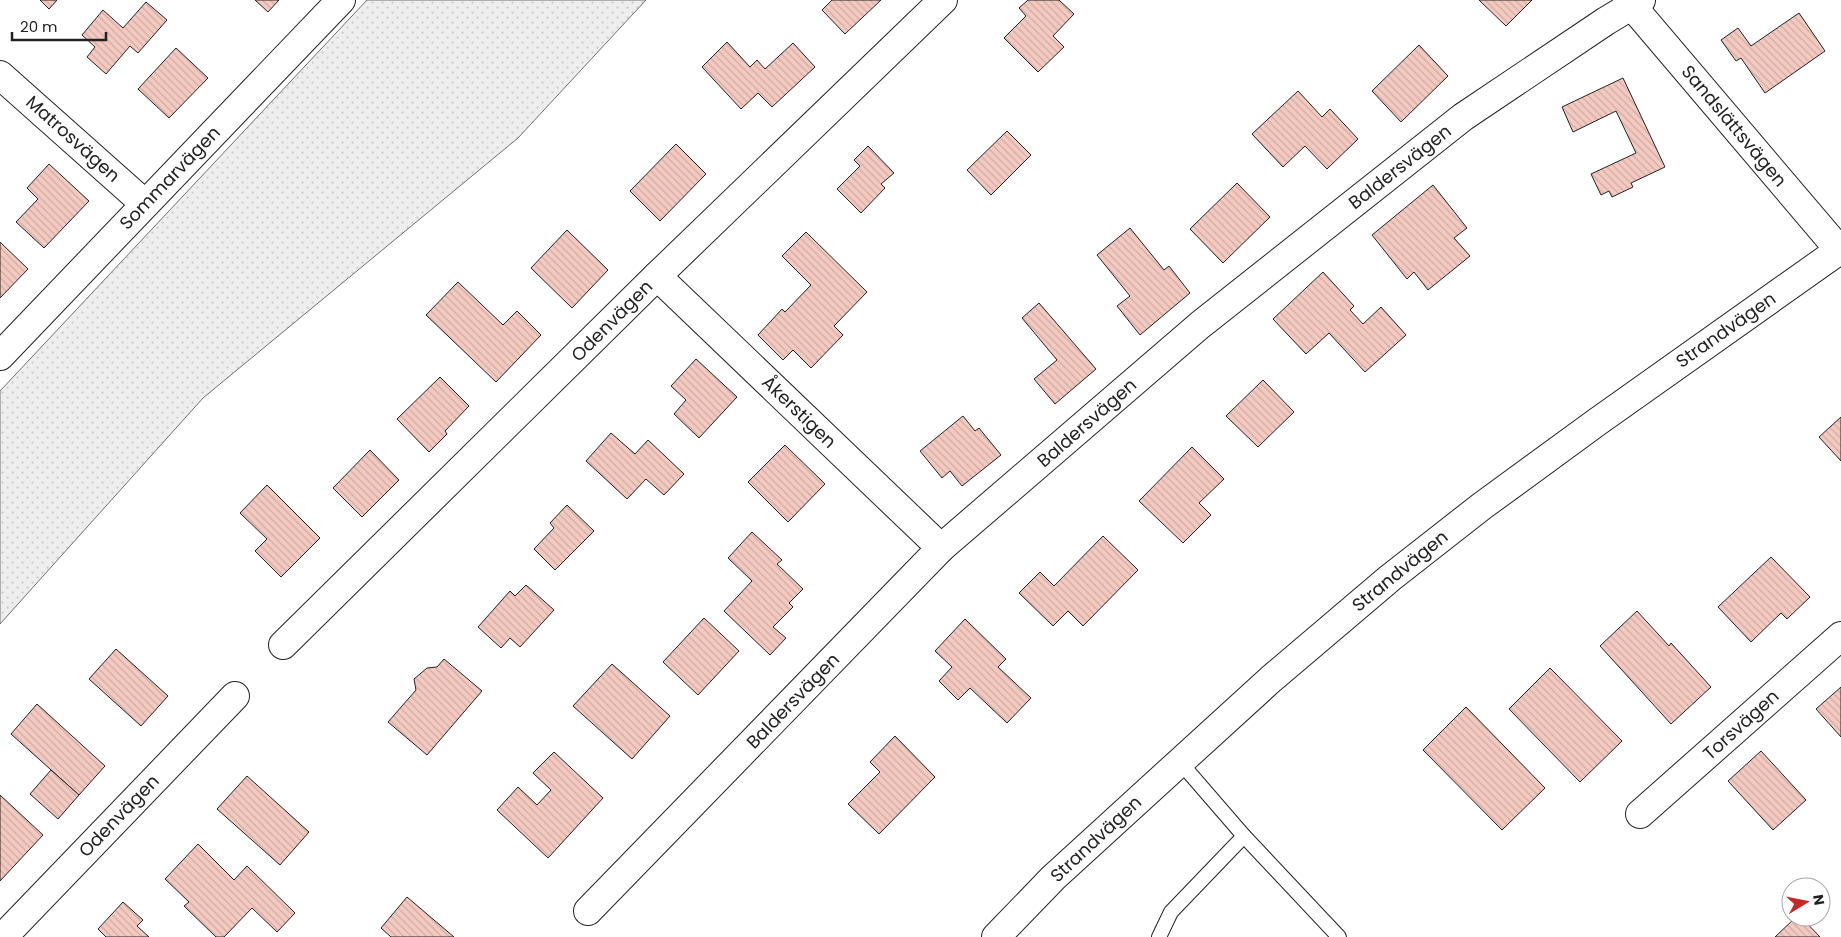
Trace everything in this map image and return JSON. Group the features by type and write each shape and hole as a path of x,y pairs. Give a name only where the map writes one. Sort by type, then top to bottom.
{"street":[{"name":"Sommarvägen","path":"0,356 341,0"},
{"name":"Odenvägen","path":"283,645 657,276 943,0"},
{"name":"Sandslättsvägen","path":"1634,2 1840,250"},
{"name":"Baldersvägen","path":"588,911 941,548 1200,325 1463,117 1634,2"},
{"name":"Matrosvägen","path":"0,75 145,204"},
{"name":"Strandvägen","path":"996,937 1053,878 1271,679 1390,578 1482,506 1597,422 1840,250"},
{"name":"Åkerstigen","path":"657,276 941,548"},
{"name":"Torsvägen","path":"1640,814 1841,636"},
{"name":"Odenvägen","path":"3,937 235,696"}],"lane":[{"path":"1180,762 1244,836 1339,937"},
{"path":"1159,937 1171,912 1244,836"}],"shaded area":[{"path":"367,0 646,0 518,138 203,398 0,624 0,391"}],"building":[{"path":"40,0 57,0 49,9"},
{"path":"255,0 279,0 268,12"},
{"path":"832,0 881,0 845,34 822,10"},
{"path":"1028,0 1059,0 1074,14 1053,36 1064,47 1038,72 1004,38 1026,16 1019,8"},
{"path":"1479,0 1532,0 1506,26"},
{"path":"146,2 167,20 138,53 130,46 106,74 87,57 95,47 82,35 103,10 123,28"},
{"path":"1799,13 1825,51 1765,93 1741,58 1736,61 1721,40 1738,28 1751,46"},
{"path":"727,42 750,67 757,60 765,69 793,43 815,67 772,107 758,93 741,109 702,67"},
{"path":"1419,45 1448,76 1401,122 1372,91"},
{"path":"176,48 208,78 169,118 138,89"},
{"path":"1623,78 1665,167 1631,183 1633,187 1612,197 1609,191 1601,195 1591,174 1636,153 1616,111 1573,132 1562,107"},
{"path":"1298,91 1322,117 1330,109 1358,139 1327,169 1305,146 1283,167 1252,134"},
{"path":"1007,131 1031,155 991,195 967,170"},
{"path":"676,144 706,174 660,221 630,191"},
{"path":"868,146 894,173 881,184 885,188 861,213 837,189 860,166 854,160"},
{"path":"49,164 89,201 44,248 16,222 38,199 27,188"},
{"path":"1237,183 1270,217 1223,263 1190,229"},
{"path":"1433,185 1467,228 1454,238 1470,256 1428,290 1414,272 1407,279 1372,235"},
{"path":"1130,228 1164,270 1169,266 1190,293 1140,335 1117,306 1130,296 1097,255"},
{"path":"567,230 608,270 572,308 531,268"},
{"path":"806,232 867,292 834,326 843,335 811,368 793,350 783,360 758,335 782,309 785,312 811,285 782,256"},
{"path":"0,242 28,269 0,298"},
{"path":"1323,272 1354,306 1350,310 1363,324 1381,307 1406,335 1365,372 1329,333 1306,354 1273,319"},
{"path":"458,282 503,325 517,311 541,335 496,382 426,315"},
{"path":"1039,303 1096,369 1055,404 1034,379 1057,360 1022,318"},
{"path":"696,359 737,397 699,438 674,414 686,400 671,386"},
{"path":"440,377 469,406 445,431 447,434 429,452 397,419"},
{"path":"1263,380 1294,412 1258,447 1226,416"},
{"path":"963,416 975,431 979,428 1001,455 962,486 950,471 942,478 920,451"},
{"path":"1841,417 1841,461 1819,437"},
{"path":"611,433 635,454 648,440 684,474 664,495 646,479 627,499 586,461"},
{"path":"785,445 825,484 788,522 748,482"},
{"path":"1192,447 1224,479 1199,503 1211,515 1183,543 1139,501"},
{"path":"370,450 399,480 362,517 333,488"},
{"path":"267,485 320,538 281,577 255,551 267,539 240,513"},
{"path":"567,505 594,531 555,570 534,549 554,528 550,523"},
{"path":"752,532 782,560 777,564 803,589 789,603 793,607 773,627 786,638 770,655 724,611 752,581 728,558"},
{"path":"1103,536 1138,570 1083,626 1068,611 1053,626 1019,593 1040,572 1054,586"},
{"path":"1771,557 1810,597 1787,619 1781,613 1751,642 1718,607"},
{"path":"526,585 554,610 520,647 510,638 501,648 478,627 510,591 515,596"},
{"path":"1637,611 1669,646 1671,643 1711,687 1671,724 1600,646"},
{"path":"704,618 739,651 698,695 663,662"},
{"path":"965,619 1006,659 998,667 1031,698 1007,723 970,688 958,700 939,681 952,667 935,651"},
{"path":"116,649 168,696 141,726 89,679"},
{"path":"444,659 482,691 427,755 388,722 416,690 414,679 427,668 437,667"},
{"path":"612,664 670,716 632,759 573,706"},
{"path":"1550,668 1622,741 1580,782 1509,709"},
{"path":"1841,687 1841,737 1816,709"},
{"path":"37,704 105,766 79,795 11,734"},
{"path":"1466,707 1545,788 1502,830 1423,750"},
{"path":"895,736 935,777 879,834 848,804 880,772 870,762"},
{"path":"1761,751 1806,800 1773,830 1728,781"},
{"path":"554,752 603,798 548,858 497,810 518,787 537,805 551,790 533,773"},
{"path":"51,770 79,795 58,819 30,794"},
{"path":"247,776 309,832 280,865 217,809"},
{"path":"0,795 43,835 0,881"},
{"path":"198,844 234,880 247,866 295,913 277,932 252,908 224,937 216,937 184,906 189,902 165,879"},
{"path":"407,897 454,937 391,937 381,928"},
{"path":"123,902 143,920 137,926 149,937 106,937 98,929"},
{"path":"1786,927 1810,927 1820,937 1775,937"}]}
